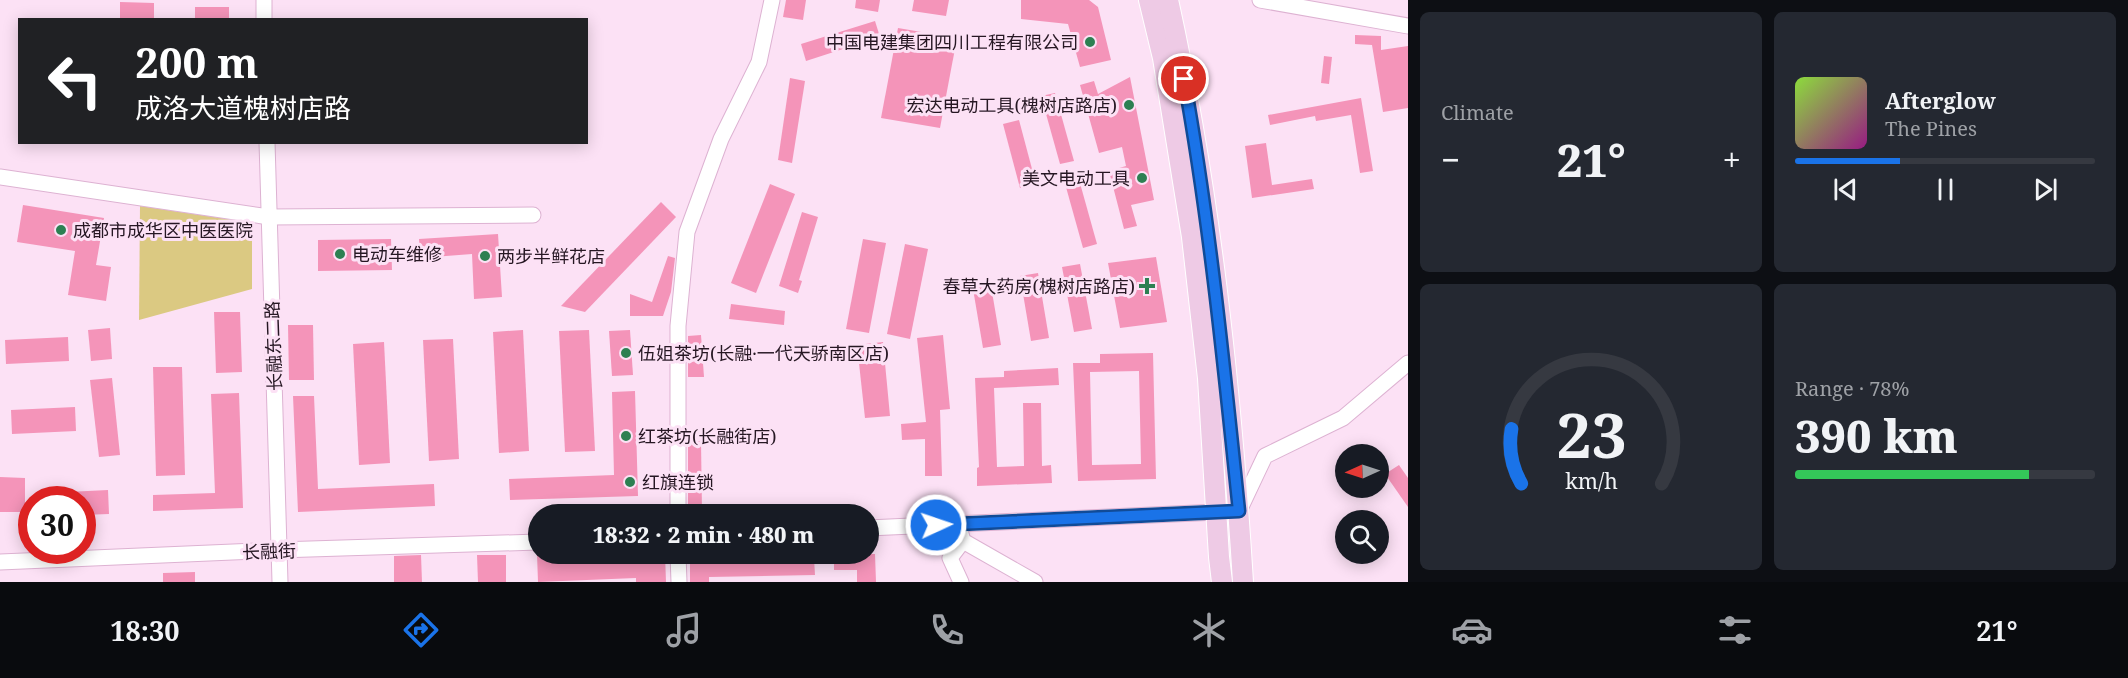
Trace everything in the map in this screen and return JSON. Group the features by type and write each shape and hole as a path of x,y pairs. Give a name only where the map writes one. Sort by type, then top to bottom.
{"main road":[{"path":"1149,0 1163,58 1192,237 1208,378 1221,582"},
{"path":"1168,0 1188,99 1208,225 1239,511 1243,582"},
{"path":"1239,511 1254,582"}],"street":[{"path":"264,0 264,18"},
{"path":"678,504 678,326 687,232 721,139 759,63 772,0"},
{"path":"1260,0 1408,26"},
{"name":"长融东二路","path":"267,144 280,582"},
{"path":"0,177 269,217 533,215"},
{"path":"879,527 1239,511 1265,456 1343,418 1408,363"},
{"path":"958,523 963,541 1035,582"},
{"path":"962,582 950,558 963,541"},
{"name":"长融街","path":"0,562 528,542"},
{"path":"678,564 679,582"}],"shaded area":[{"path":"140,206 234,220 252,241 252,289 139,320"}],"building":[{"path":"786,0 806,0 803,20 783,17"},
{"path":"856,0 880,0 878,12 855,8"},
{"path":"914,0 949,0 946,16 912,11"},
{"name":"中国电建集团四川工程有限公司","path":"1021,0 1089,0 1098,7 1111,60 1080,67 1068,24 1021,19"},
{"path":"120,2 154,3 154,18 120,18"},
{"path":"195,7 229,7 229,18 195,18"},
{"path":"875,21 880,37 806,61 801,44"},
{"path":"898,28 957,38 940,128 881,118"},
{"path":"1355,35 1381,36 1381,50 1408,46 1408,108 1383,112 1372,45 1355,44"},
{"path":"1324,56 1332,57 1329,84 1321,83"},
{"path":"1130,77 1154,200 1131,205 1137,226 1124,229 1109,171 1126,166 1122,147 1099,153 1080,85 1094,81 1098,94"},
{"path":"790,78 805,81 792,163 778,160"},
{"path":"1055,93 1074,161 1060,164 1041,96"},
{"path":"1361,98 1373,171 1360,173 1351,115 1316,121 1315,116 1270,125 1268,115"},
{"path":"1019,120 1036,184 1020,188 1003,124"},
{"path":"1266,143 1272,185 1312,179 1314,189 1252,198 1245,146"},
{"path":"1078,176 1097,244 1083,248 1064,180"},
{"path":"770,184 795,194 756,293 731,283"},
{"path":"661,202 676,217 585,312 561,306"},
{"name":"成都市成华区中医医院","path":"23,205 104,218 96,265 111,267 106,301 68,295 75,251 17,242"},
{"path":"802,212 818,217 799,280 802,281 798,293 779,286"},
{"path":"498,234 502,297 474,299 472,254 420,258 419,239"},
{"path":"391,239 392,270 318,271 318,240"},
{"path":"863,239 886,243 869,333 846,329"},
{"path":"905,244 928,249 910,339 887,334"},
{"path":"668,256 675,258 671,292 663,316 630,316 630,294 652,302"},
{"path":"1156,257 1167,322 1120,328 1108,263"},
{"path":"1080,264 1092,329 1074,332 1062,267"},
{"path":"1038,273 1049,338 1031,341 1020,276"},
{"path":"990,280 1001,345 983,348 972,283"},
{"path":"731,304 785,311 784,325 729,319"},
{"path":"214,312 240,312 242,372 216,373"},
{"path":"288,325 313,325 314,380 289,380"},
{"path":"110,328 112,359 91,361 88,330"},
{"path":"523,330 529,451 499,453 493,332"},
{"path":"589,330 595,451 565,452 559,331"},
{"path":"630,330 633,375 612,376 609,331"},
{"path":"701,335 704,377 688,377 688,336"},
{"path":"943,335 950,409 940,410 942,476 925,476 925,439 902,440 901,424 926,422 917,338"},
{"path":"68,337 69,361 6,364 5,340"},
{"path":"453,339 459,459 429,461 423,340"},
{"path":"384,342 390,463 359,465 353,344"},
{"path":"883,342 890,416 865,418 857,345"},
{"path":"1153,353 1156,479 1078,481 1073,363 1100,363 1100,354","holes":["1139,371 1141,464 1092,465 1090,372"]},
{"path":"153,367 182,367 185,475 156,476"},
{"path":"1058,368 1059,385 994,388 997,467 1024,466 1023,403 1041,403 1042,466 1051,465 1052,483 977,486 977,468 979,467 975,378 1004,377 1004,371"},
{"path":"112,378 120,455 99,457 90,380"},
{"path":"635,391 638,496 510,500 509,479 614,475 612,392"},
{"path":"239,393 243,508 153,511 153,495 215,493 211,394"},
{"path":"293,396 314,396 318,489 434,484 435,506 298,512"},
{"path":"75,407 76,431 12,434 11,410"},
{"path":"688,441 701,441 702,504 688,504"},
{"path":"1399,465 1408,478 1408,507 1389,480 1389,471"},
{"path":"0,477 25,478 25,486 18,486 18,512 0,512"},
{"path":"108,490 109,514 96,514 96,491"},
{"path":"421,555 422,582 394,582 394,556"},
{"path":"477,555 506,555 506,582 478,582"},
{"path":"537,564 665,564 666,582 636,582 636,578 538,582"},
{"path":"690,564 814,564 815,575 709,577 709,582 690,582"},
{"path":"834,564 875,564 876,582 857,582 857,570 834,570"},
{"path":"195,572 195,582 163,582 163,573"}],"place":[{"name":"中国电建集团四川工程有限公司","path":"1090,42"},
{"name":"宏达电动工具(槐树店路店)","path":"1129,105"},
{"name":"美文电动工具","path":"1142,178"},
{"name":"成都市成华区中医医院","path":"61,230"},
{"name":"电动车维修","path":"340,254"},
{"name":"两步半鲜花店","path":"485,256"},
{"name":"春草大药房(槐树店路店)","path":"1147,286"},
{"name":"伍姐茶坊(长融·一代天骄南区店)","path":"626,353"},
{"name":"红茶坊(长融街店)","path":"626,436"},
{"name":"红旗连锁","path":"630,482"}],"route":[{"path":"936,525 1239,511 1208,225 1184,79"}]}
